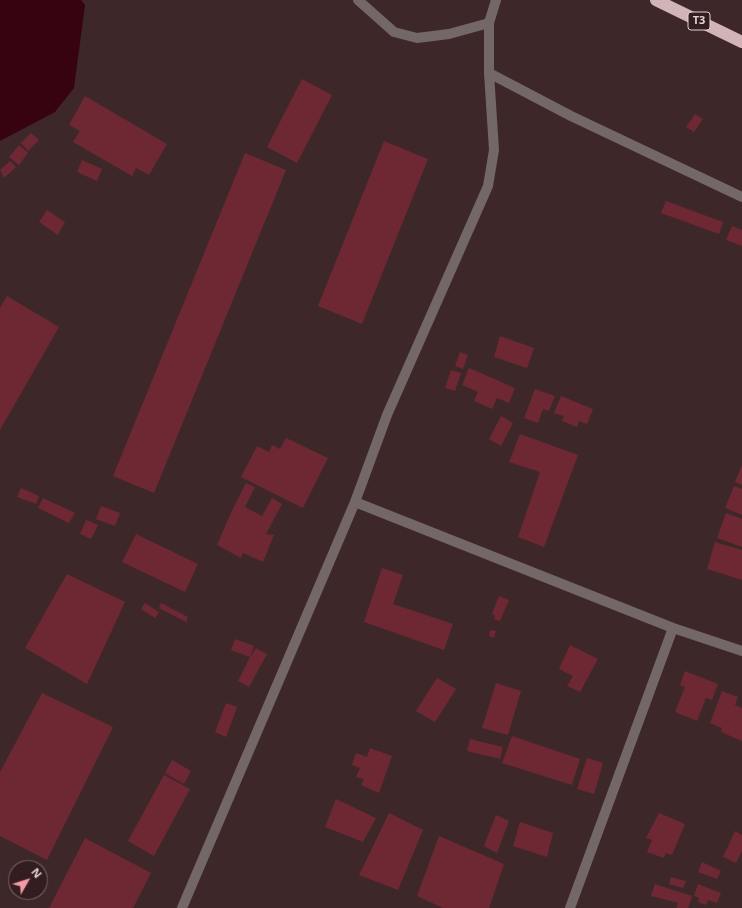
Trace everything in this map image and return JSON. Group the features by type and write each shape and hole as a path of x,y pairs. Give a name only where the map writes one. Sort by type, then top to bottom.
{"highway":[{"name":"T3","path":"656,0 742,42"}],"street":[{"path":"358,0 394,32 417,38 449,34 489,23"},
{"path":"182,908 355,502 387,415 488,186 494,150 489,73 489,23 496,0"},
{"path":"489,73 570,116 742,197"},
{"path":"355,502 673,628 742,651"},
{"path":"570,908 673,628"}],"shaded area":[{"path":"0,0 81,0 85,5 74,88 55,112 0,141"}],"building":[{"path":"302,79 332,95 297,163 267,147"},
{"path":"85,96 167,144 149,175 136,168 132,176 73,142 80,131 69,125"},
{"path":"695,114 703,119 694,132 686,127"},
{"path":"31,133 39,140 28,151 21,143"},
{"path":"384,141 428,159 362,324 318,306"},
{"path":"19,145 28,153 19,165 9,157"},
{"path":"245,153 286,170 154,493 113,476"},
{"path":"82,160 102,169 97,181 77,172"},
{"path":"10,161 16,167 4,178 0,170"},
{"path":"666,201 723,222 719,234 661,213"},
{"path":"47,210 65,222 58,235 39,222"},
{"path":"732,226 742,230 742,246 726,240"},
{"path":"7,296 59,327 0,430 0,308"},
{"path":"500,336 534,348 527,368 494,357"},
{"path":"460,352 468,355 463,369 455,366"},
{"path":"469,368 515,388 509,403 497,398 492,409 474,401 478,392 462,385"},
{"path":"451,370 461,373 455,391 445,388"},
{"path":"535,389 555,396 549,411 543,409 538,423 524,418"},
{"path":"561,396 593,409 587,424 579,421 577,427 562,421 564,416 554,413"},
{"path":"501,416 513,423 501,446 489,439"},
{"path":"520,434 578,455 544,547 518,537 540,472 509,462"},
{"path":"286,438 328,458 303,508 241,477 257,446 269,452 272,445 280,449"},
{"path":"742,465 742,485 735,482"},
{"path":"246,483 255,487 245,507 262,516 272,498 282,504 266,534 274,535 263,562 243,553 241,558 217,545"},
{"path":"734,486 742,489 742,515 725,508"},
{"path":"21,488 39,496 36,504 17,497"},
{"path":"43,498 75,513 69,523 38,508"},
{"path":"101,506 120,513 115,526 96,519"},
{"path":"726,513 742,519 742,547 717,538"},
{"path":"86,520 98,525 91,539 80,534"},
{"path":"136,534 198,564 185,592 122,562"},
{"path":"715,542 742,550 742,580 707,569"},
{"path":"382,568 403,575 393,604 453,624 444,650 364,622"},
{"path":"67,574 125,602 87,684 25,648"},
{"path":"499,596 509,600 500,621 494,619 495,615 492,614"},
{"path":"145,603 159,612 155,618 141,609"},
{"path":"161,603 188,617 186,622 159,608"},
{"path":"490,630 496,631 494,638 489,636"},
{"path":"235,639 254,646 250,657 231,650"},
{"path":"570,645 598,659 580,692 567,686 573,676 559,669"},
{"path":"256,648 267,654 249,687 238,681"},
{"path":"685,671 718,684 712,700 706,698 697,721 675,712 685,687 680,685"},
{"path":"437,678 456,689 435,722 416,711"},
{"path":"496,683 521,691 508,735 482,728"},
{"path":"722,691 738,697 735,705 742,708 742,741 721,732 722,728 710,723"},
{"path":"42,693 113,727 47,860 0,836 0,772"},
{"path":"226,703 237,707 226,737 215,732"},
{"path":"512,736 580,759 572,785 502,763"},
{"path":"470,739 503,747 500,759 467,751"},
{"path":"370,748 392,756 379,793 361,785 364,779 356,777 360,768 352,765 356,753 367,757"},
{"path":"587,758 603,763 594,794 577,789"},
{"path":"172,760 191,771 184,784 165,773"},
{"path":"164,775 190,789 154,856 128,841"},
{"path":"336,799 376,818 363,842 325,827"},
{"path":"389,813 423,830 398,890 359,875"},
{"path":"659,813 685,824 672,855 666,853 664,858 647,852 652,840 646,838"},
{"path":"496,815 509,821 497,853 484,846"},
{"path":"520,822 553,833 547,857 513,846"},
{"path":"735,831 742,835 742,851 736,863 723,857"},
{"path":"439,836 504,864 489,908 443,908 417,896"},
{"path":"85,838 151,873 133,908 49,908"},
{"path":"702,862 721,871 717,879 698,872"},
{"path":"671,877 686,881 683,888 669,884"},
{"path":"655,884 692,896 688,908 676,908 678,903 651,896"},
{"path":"698,884 721,893 717,903 708,900 706,905 698,902 699,898 694,896"}]}
